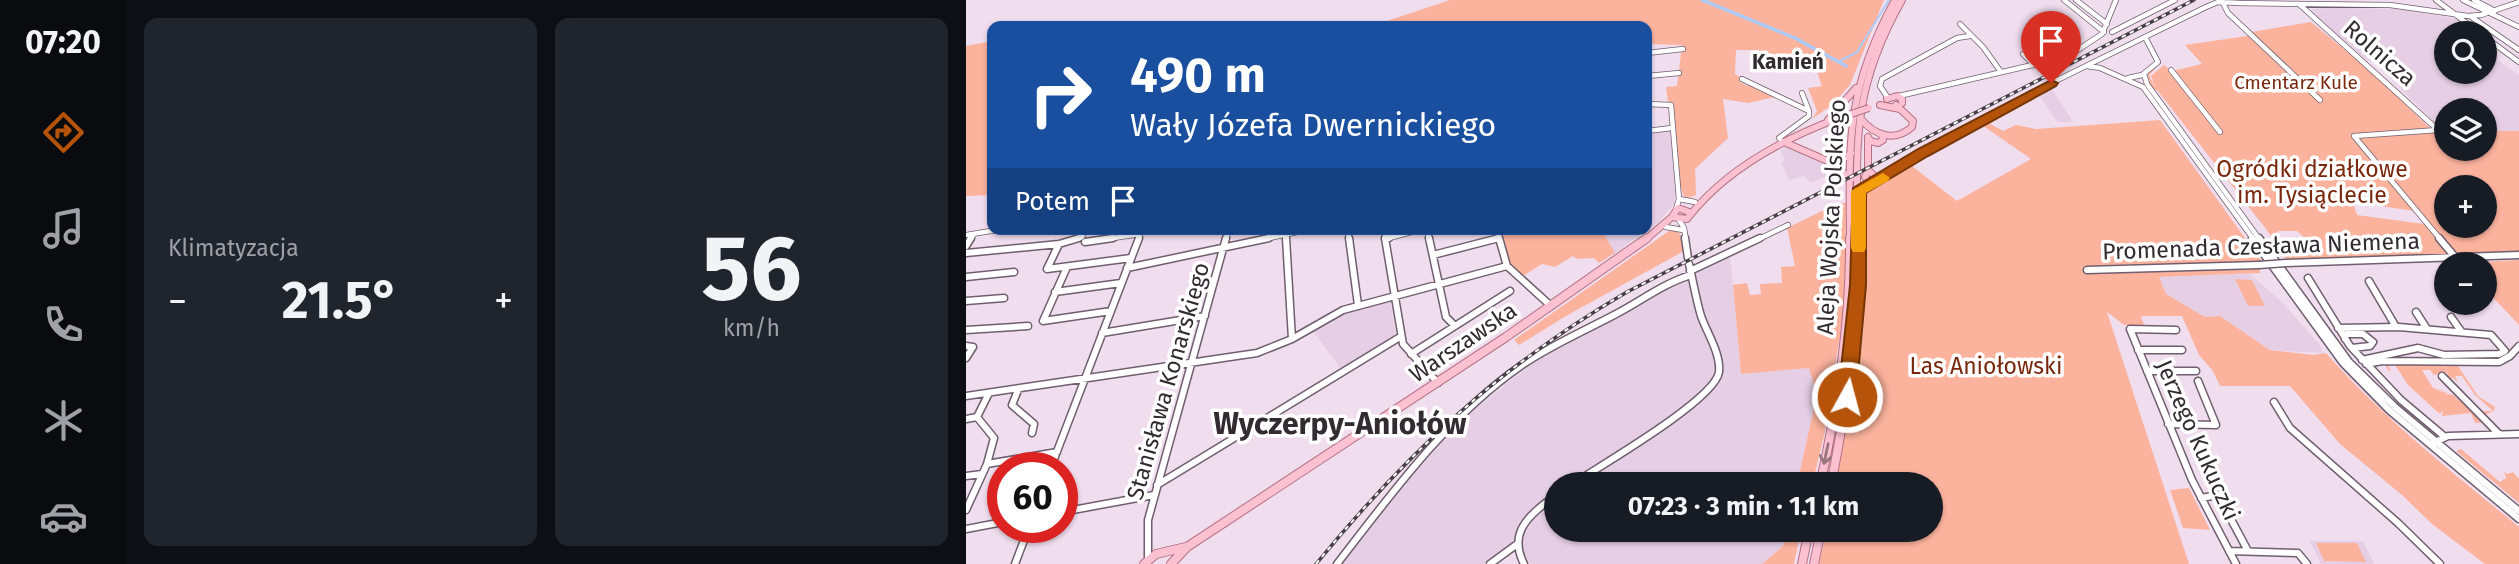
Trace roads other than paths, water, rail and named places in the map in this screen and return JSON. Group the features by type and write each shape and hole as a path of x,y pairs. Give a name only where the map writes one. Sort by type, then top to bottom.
{"main road":[{"name":"Aleja Wojska Polskiego","path":"1823,472 1835,411 1849,301 1851,127 1857,87 1872,41 1895,0"},
{"name":"Aleja Wojska Polskiego","path":"1833,472 1847,397 1855,327 1860,118 1863,94 1875,54 1902,0"},
{"path":"1827,121 1857,87"},
{"path":"1871,143 1883,137 1906,136 1915,130 1916,119 1894,100 1875,106"},
{"name":"Warszawska","path":"1653,234 1794,136 1827,121 1894,100"},
{"path":"1860,118 1874,133 1883,137"},
{"path":"1858,191 1873,176 1871,143 1868,136 1874,133"},
{"path":"1793,146 1791,142 1794,136"},
{"path":"1784,142 1830,162 1851,179"},
{"path":"1830,162 1842,160 1851,153"},
{"name":"Warszawska","path":"1653,234 1707,195"},
{"name":"Warszawska","path":"1171,564 1187,547 1438,383 1652,235"},
{"path":"1802,564 1807,542"},
{"path":"1814,564 1819,542"},
{"name":"Warszawska","path":"1146,562 1163,553 1187,547"},
{"path":"1163,553 1171,556 1171,564"}],"street":[{"path":"2063,0 2104,32 2116,0"},
{"path":"2076,0 2107,24"},
{"path":"2112,32 2175,0"},
{"path":"2396,0 2402,6"},
{"path":"2436,0 2446,11"},
{"path":"2463,0 2519,27"},
{"path":"2474,0 2495,11"},
{"path":"2224,1 2228,13 2320,100"},
{"path":"1873,176 1886,175 2019,100 2212,4 2224,1 2303,6 2402,6 2446,11 2464,21"},
{"path":"2456,15 2489,13 2517,1"},
{"name":"Rolnicza","path":"2303,6 2438,130 2354,136 2451,252"},
{"path":"2470,16 2519,51"},
{"path":"1960,24 1983,47 2001,72"},
{"name":"Warszawska","path":"1894,100 2070,55 2104,32"},
{"path":"1894,100 1879,85 1882,79 1955,39 1970,36"},
{"path":"2125,78 2144,74 2158,62 2145,37"},
{"path":"2134,42 2148,46"},
{"path":"2497,46 2519,62"},
{"path":"1652,52 1683,49"},
{"path":"2506,53 2519,51"},
{"path":"2023,54 2034,65"},
{"path":"2098,61 2100,68"},
{"path":"2087,66 2125,78 2146,90 2343,363 2374,395 2519,511"},
{"path":"2171,70 2220,132"},
{"path":"1652,76 1679,73"},
{"path":"2144,74 2147,85 2338,348 2363,377 2519,519"},
{"path":"1742,79 1809,111"},
{"path":"1802,93 1809,111"},
{"path":"1591,472 1696,402 1715,383 1719,372 1717,357 1701,316 1690,267 1681,214 1670,104 1652,104"},
{"name":"Warszawska","path":"1784,142 1779,138 1809,116 1809,111"},
{"path":"1652,130 1672,128"},
{"path":"1680,199 1695,202"},
{"path":"1337,564 1416,465 1452,426 1512,373 1673,280 1690,267 1788,225"},
{"path":"1666,227 1684,229"},
{"path":"966,235 987,232"},
{"path":"966,246 974,234"},
{"path":"966,253 1059,244 1082,235"},
{"path":"1085,242 1124,235"},
{"path":"1057,452 1140,235"},
{"name":"Stanisława Konarskiego","path":"1146,562 1147,525 1154,495 1227,235"},
{"path":"1127,268 1223,250 1276,235"},
{"path":"1286,235 1292,339"},
{"path":"1349,235 1357,305"},
{"path":"1385,235 1400,337 1411,354 1438,383"},
{"path":"1385,239 1401,235"},
{"path":"1427,235 1446,317 1455,326"},
{"path":"1498,235 1507,266 1551,306"},
{"path":"1433,255 1499,238"},
{"path":"1059,244 1047,269 1131,258"},
{"name":"Promenada Czesława Niemena","path":"2497,256 2519,255"},
{"name":"Promenada Czesława Niemena","path":"2087,270 2434,258"},
{"path":"966,396 988,395 1256,353 1292,339 1357,305 1507,266"},
{"path":"1067,267 1043,321 1111,311"},
{"path":"966,277 1014,272"},
{"path":"2308,278 2351,347 2401,400 2445,437"},
{"path":"2369,281 2396,327"},
{"path":"1055,292 1121,283"},
{"path":"1411,354 1510,291"},
{"path":"966,301 1004,298"},
{"path":"2416,312 2427,329"},
{"path":"1102,333 1205,316"},
{"path":"2451,317 2461,331"},
{"path":"966,330 1028,326"},
{"path":"2338,328 2396,327 2491,335 2505,351 2499,354 2444,355 2418,348 2364,362"},
{"name":"Jerzego Kukuczki","path":"2176,330 2130,329 2201,498 2236,564"},
{"path":"2338,348 2370,346 2373,342 2361,333 2346,334 2345,339"},
{"path":"1157,485 1400,337"},
{"path":"966,346 973,347 966,358"},
{"path":"2364,362 2499,362 2510,356 2519,346"},
{"path":"2138,349 2182,350"},
{"path":"2147,370 2196,371"},
{"path":"2442,376 2499,434"},
{"path":"2168,424 2216,425 2198,381"},
{"path":"1018,390 1012,405 1034,424 1032,433"},
{"path":"977,417 988,395"},
{"path":"2274,402 2290,428 2398,523 2440,564"},
{"path":"966,419 977,417"},
{"path":"966,510 996,439 977,417"},
{"path":"2433,443 2445,437 2499,434 2517,436"},
{"path":"966,476 982,474"},
{"path":"1078,509 1154,495"},
{"path":"2201,498 2218,495 2248,551"},
{"path":"1524,564 1516,545 1517,536 1524,523 1544,506"},
{"path":"966,529 987,525"},
{"path":"1014,564 1023,543"},
{"path":"1148,544 1163,553"},
{"path":"1490,564 1516,545"},
{"path":"2229,551 2298,553 2308,564"}],"waterway":[{"path":"1702,0 1795,38 1846,66"},
{"path":"1838,62 1857,52 1889,0"}],"railway":[{"path":"1316,564 1386,484 1459,413 1497,381 1581,320 1627,292 2194,0"}],"district":[{"name":"Kamień","path":"1788,62"},
{"name":"Wyczerpy-Aniołów","path":"1340,424"}],"park label":[{"name":"Cmentarz Kule","path":"2296,82"},
{"name":"Ogródki działkowe im. Tysiąclecie","path":"2312,182"},
{"name":"Las Aniołowski","path":"1986,366"}]}
